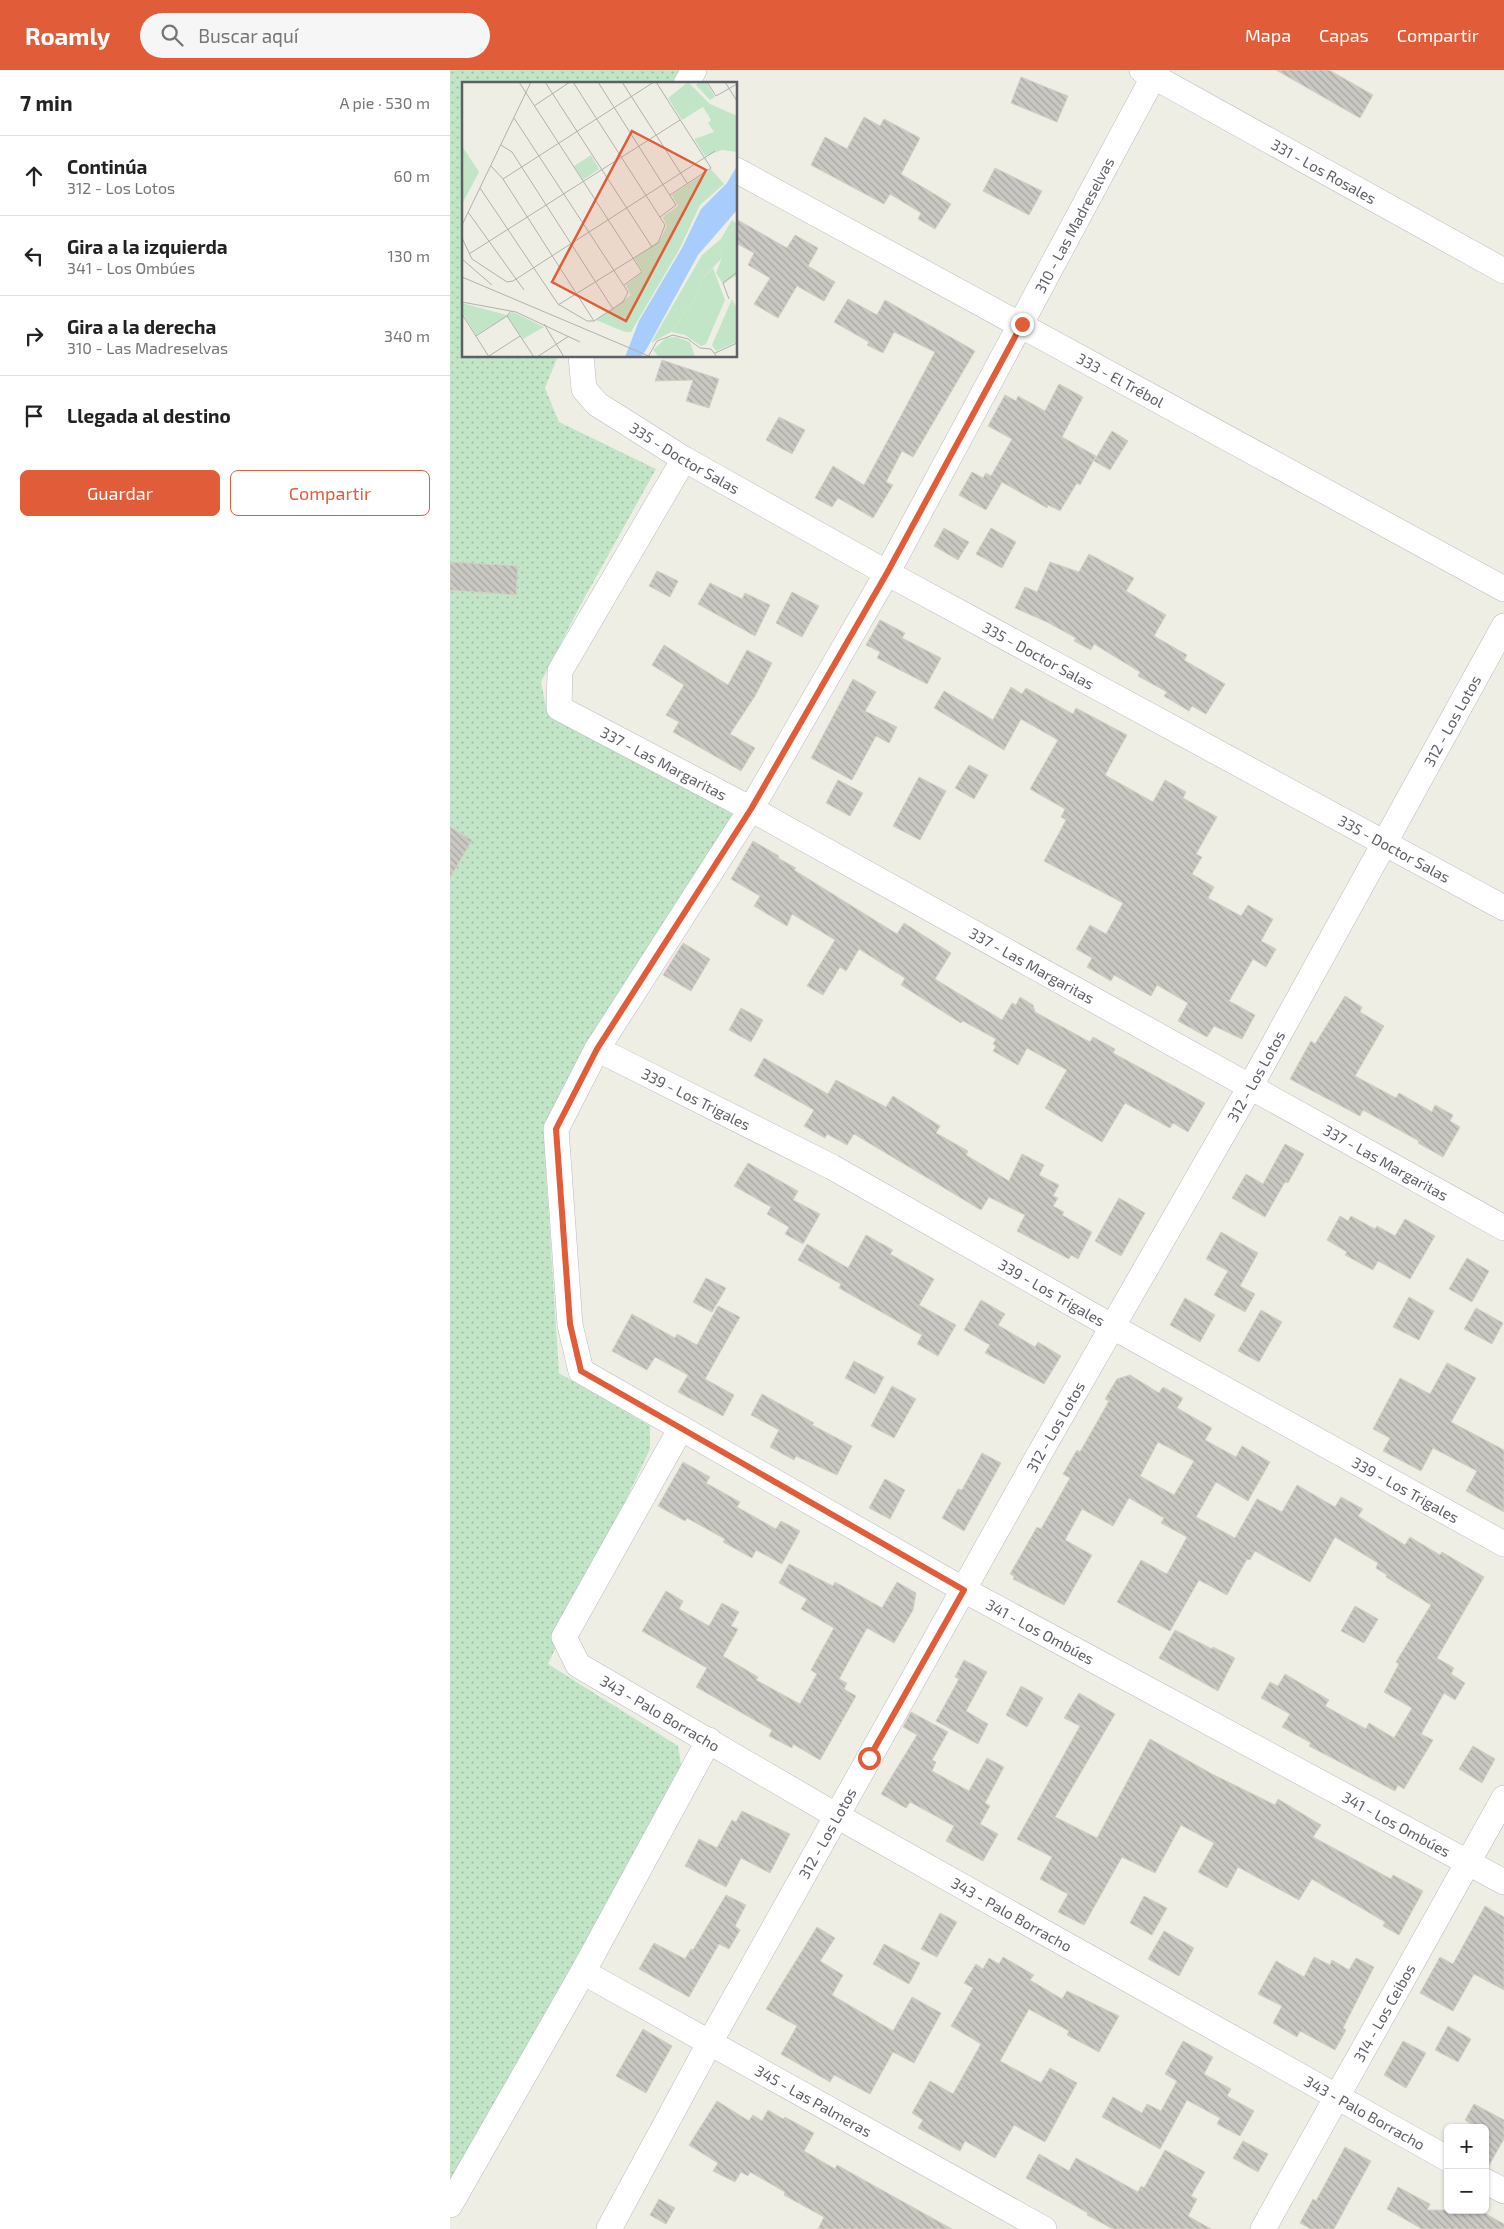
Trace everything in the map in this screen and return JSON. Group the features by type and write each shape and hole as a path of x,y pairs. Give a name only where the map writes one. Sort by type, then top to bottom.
{"street":[{"path":"687,82 694,70"},
{"name":"331 - Los Rosales","path":"1151,72 1504,271"},
{"name":"310 - Las Madreselvas","path":"581,1371 570,1324 556,1129 597,1049 751,809 887,573 1022,324 1151,72"},
{"name":"333 - El Trébol","path":"738,171 1022,324 1504,589"},
{"name":"335 - Doctor Salas","path":"581,358 584,389 597,404 684,459 887,573 1504,908"},
{"name":"337 - Las Margaritas","path":"684,459 560,671 559,708 751,809 1504,1228"},
{"name":"312 - Los Lotos","path":"609,2229 837,1816 1250,1087 1504,626"},
{"name":"339 - Los Trigales","path":"597,1049 832,1167 1113,1327 1504,1544"},
{"name":"341 - Los Ombúes","path":"581,1371 964,1590 1504,1882"},
{"name":"343 - Palo Borracho","path":"682,1428 564,1637 578,1665 837,1816 1444,2157"},
{"path":"450,2205 583,1972 709,1740"},
{"name":"314 - Los Ceibos","path":"1263,2229 1504,1798"},
{"name":"345 - Las Palmeras","path":"583,1972 1044,2229"},
{"path":"1489,2183 1504,2191"}],"green space":[{"path":"450,70 688,70 681,82 462,82 462,358 557,358 545,388 559,422 656,469 580,606 541,682 547,711 734,815 587,1042 546,1174 559,1373 650,1426 650,1449 548,1664 678,1746 682,1770 450,2181"}],"building":[{"path":"1276,70 1329,70 1373,95 1360,118"},
{"path":"1021,77 1068,96 1057,122 1011,103"},
{"path":"864,117 880,126 884,119 920,138 901,174 951,204 935,229 918,219 921,213 890,194 884,204 811,165 825,137 847,149"},
{"path":"995,168 1042,191 1029,215 983,191"},
{"path":"738,220 787,248 795,235 818,248 808,266 835,282 824,301 797,286 778,318 754,304 770,278 748,265 754,253 738,244"},
{"path":"848,299 877,315 885,300 975,351 913,457 902,451 886,482 893,485 873,518 838,498 832,507 815,498 833,466 864,485 935,352 894,332 883,353 867,345 869,342 834,322"},
{"path":"662,360 719,379 709,408 686,401 693,380 655,381"},
{"path":"1059,384 1083,397 1062,437 1096,456 1080,485 1077,483 1060,511 1048,505 1047,508 1002,482 986,510 959,495 972,472 983,478 986,473 991,476 1012,439 988,426 1005,395 1016,401 1018,396 1045,411"},
{"path":"779,417 805,430 792,454 766,440"},
{"path":"1112,431 1128,441 1110,470 1094,461"},
{"path":"944,528 969,542 958,560 934,546"},
{"path":"991,528 1016,542 1002,568 976,554"},
{"path":"1089,554 1134,578 1126,591 1166,615 1154,636 1187,655 1184,660 1225,684 1206,714 1192,706 1189,711 1164,696 1167,692 1138,676 1140,672 1094,644 1091,650 1074,641 1076,638 1047,622 1015,608 1025,587 1037,592 1050,562 1079,572"},
{"path":"450,562 518,566 516,595 450,590"},
{"path":"657,571 678,581 670,597 649,586"},
{"path":"710,583 742,599 745,593 770,605 755,636 698,604"},
{"path":"792,592 819,606 802,637 776,623"},
{"path":"880,620 905,633 902,638 941,658 927,684 877,658 880,652 866,645"},
{"path":"664,645 728,685 747,650 772,663 755,696 730,734 755,748 741,771 673,732 679,722 666,715 684,685 652,665"},
{"path":"853,679 876,692 865,711 897,727 889,743 876,736 852,780 811,758"},
{"path":"1011,687 1022,694 1026,688 1073,714 1076,708 1127,735 1105,775 1153,802 1165,780 1186,792 1183,798 1217,817 1196,854 1202,857 1192,874 1214,887 1208,898 1241,916 1248,905 1273,919 1261,941 1276,949 1266,967 1253,959 1229,1001 1255,1015 1242,1039 1214,1026 1207,1037 1178,1021 1188,1003 1157,985 1151,996 1114,975 1111,981 1087,967 1092,958 1076,949 1090,925 1106,934 1123,903 1044,861 1066,820 1061,817 1065,809 1030,789 1058,740 1021,719 1004,750 934,708 944,691 993,720"},
{"path":"969,765 988,775 974,799 955,788"},
{"path":"919,777 946,791 920,840 893,826"},
{"path":"838,780 863,793 850,816 826,803"},
{"path":"450,827 472,840 450,878"},
{"path":"753,841 796,868 794,870 897,934 904,923 951,953 935,979 1002,1020 1012,1003 1016,1005 1020,997 1033,1005 1035,1012 1090,1042 1093,1037 1115,1049 1113,1053 1205,1103 1188,1132 1173,1123 1170,1128 1125,1103 1102,1142 1045,1108 1067,1070 1027,1048 1018,1065 993,1051 996,1046 993,1044 996,1039 963,1021 961,1023 901,985 905,978 859,949 846,971 840,967 823,995 807,986 835,940 792,914 787,926 754,906 760,896 731,879"},
{"path":"683,943 710,959 691,991 663,975"},
{"path":"1345,996 1362,1007 1360,1012 1384,1026 1355,1076 1396,1098 1399,1093 1432,1112 1435,1105 1453,1115 1450,1121 1460,1127 1443,1157 1418,1143 1419,1141 1363,1110 1360,1116 1290,1079 1311,1041 1315,1044"},
{"path":"741,1008 763,1020 751,1042 729,1030"},
{"path":"764,1058 828,1094 836,1080 886,1107 893,1096 940,1126 936,1133 968,1151 966,1155 1009,1181 1022,1154 1044,1165 1039,1175 1059,1185 1053,1196 1058,1198 1053,1206 1064,1212 1062,1215 1092,1232 1078,1259 1071,1255 1069,1259 1017,1231 1025,1215 989,1197 981,1210 854,1134 847,1145 827,1134 825,1138 804,1126 814,1110 754,1076"},
{"path":"1285,1144 1304,1154 1288,1183 1285,1182 1265,1217 1232,1198 1246,1174 1263,1184"},
{"path":"748,1163 798,1191 793,1200 820,1214 803,1244 785,1234 789,1227 767,1214 771,1207 734,1186"},
{"path":"1119,1198 1145,1213 1121,1256 1095,1241"},
{"path":"1340,1216 1348,1221 1351,1216 1375,1229 1377,1226 1395,1236 1405,1219 1435,1236 1410,1279 1378,1261 1373,1270 1345,1255 1347,1252 1327,1240"},
{"path":"1221,1232 1258,1253 1240,1286 1255,1294 1245,1312 1214,1295 1228,1271 1206,1259"},
{"path":"866,1235 893,1250 890,1254 934,1279 919,1305 956,1325 938,1356 917,1344 922,1335 839,1288 841,1284 798,1260 807,1244 848,1268"},
{"path":"1467,1258 1489,1271 1472,1302 1449,1289"},
{"path":"706,1278 726,1288 712,1312 693,1302"},
{"path":"1409,1297 1434,1311 1419,1340 1393,1327"},
{"path":"1185,1298 1215,1315 1200,1342 1170,1325"},
{"path":"981,1300 1005,1314 998,1325 1035,1347 1038,1342 1061,1356 1044,1384 985,1353 990,1345 964,1330"},
{"path":"718,1306 740,1317 705,1379 734,1395 723,1416 678,1392 688,1375 655,1357 647,1370 612,1351 632,1314 675,1338 677,1334 697,1345"},
{"path":"1476,1308 1503,1323 1492,1344 1464,1329"},
{"path":"1261,1310 1282,1322 1259,1362 1238,1351"},
{"path":"854,1361 884,1377 875,1394 845,1378"},
{"path":"1447,1363 1476,1378 1451,1422 1504,1450 1504,1512 1466,1491 1477,1471 1433,1448 1421,1471 1383,1451 1390,1438 1373,1429 1400,1378 1430,1394"},
{"path":"1130,1375 1159,1393 1163,1387 1183,1398 1177,1408 1212,1428 1205,1440 1236,1457 1242,1446 1270,1462 1248,1501 1216,1482 1196,1517 1235,1538 1257,1499 1282,1512 1297,1485 1335,1507 1341,1497 1363,1509 1358,1516 1405,1545 1410,1537 1440,1555 1442,1552 1484,1577 1437,1658 1454,1668 1451,1674 1465,1683 1455,1700 1444,1693 1421,1734 1433,1740 1404,1789 1398,1785 1395,1791 1309,1746 1311,1743 1282,1727 1290,1714 1261,1698 1270,1682 1278,1686 1285,1674 1329,1700 1325,1706 1366,1729 1369,1723 1394,1738 1412,1708 1384,1692 1399,1664 1396,1662 1431,1605 1386,1577 1387,1575 1376,1568 1378,1563 1335,1537 1310,1582 1255,1551 1250,1560 1247,1559 1227,1595 1199,1580 1170,1631 1117,1602 1141,1560 1167,1574 1187,1537 1161,1523 1164,1518 1129,1498 1113,1526 1082,1509 1065,1540 1092,1555 1064,1605 1013,1579 1014,1576 1010,1574 1037,1527 1041,1529 1070,1478 1063,1474 1077,1450 1080,1452 1109,1401 1105,1399 1117,1379","holes":["1158,1442 1194,1461 1174,1495 1140,1476"]},
{"path":"892,1386 916,1399 894,1438 871,1426"},
{"path":"762,1394 814,1423 812,1425 852,1446 837,1475 796,1456 794,1460 770,1447 779,1430 751,1415"},
{"path":"982,1453 1001,1463 964,1531 942,1518 958,1489 962,1490"},
{"path":"683,1462 710,1477 706,1483 740,1502 737,1507 776,1529 781,1521 800,1531 782,1564 756,1550 752,1558 723,1542 725,1539 687,1518 685,1521 658,1506"},
{"path":"885,1479 905,1490 890,1519 869,1508"},
{"path":"789,1564 833,1586 835,1582 882,1608 897,1582 916,1593 913,1610 894,1643 867,1628 839,1679 847,1683 844,1689 856,1696 820,1760 793,1744 792,1748 769,1736 772,1730 696,1687 707,1668 642,1631 666,1591 683,1601 679,1609 709,1626 722,1603 739,1612 731,1626 738,1629 723,1656 758,1677 756,1680 800,1704 817,1674 811,1670 834,1628 801,1609 807,1599 779,1583"},
{"path":"1355,1606 1378,1619 1364,1643 1341,1631"},
{"path":"1175,1630 1212,1649 1213,1647 1235,1658 1218,1691 1159,1658"},
{"path":"964,1660 987,1672 966,1711 988,1724 978,1744 936,1721 959,1679 955,1677"},
{"path":"1021,1686 1043,1698 1027,1727 1006,1715"},
{"path":"1079,1693 1115,1714 1055,1817 1097,1838 1150,1739 1212,1774 1275,1805 1278,1799 1321,1825 1313,1837 1391,1879 1393,1875 1423,1891 1399,1935 1383,1926 1385,1922 1312,1879 1299,1900 1238,1867 1227,1888 1198,1872 1214,1843 1181,1825 1155,1873 1122,1857 1084,1925 1058,1912 1068,1894 1040,1879 1052,1857 1017,1839 1080,1726 1064,1718"},
{"path":"911,1712 948,1732 932,1760 936,1762 932,1771 969,1791 987,1758 1004,1767 985,1803 990,1806 980,1824 998,1834 983,1861 946,1841 954,1826 910,1802 906,1808 881,1794 917,1735 903,1727"},
{"path":"1473,1746 1495,1759 1482,1783 1459,1769"},
{"path":"742,1811 790,1834 770,1873 741,1858 726,1887 685,1866 699,1839 717,1848 732,1820 736,1822"},
{"path":"726,1895 746,1905 735,1926 740,1930 729,1949 719,1944 689,1997 639,1969 654,1943 685,1959 691,1949 693,1950"},
{"path":"1144,1896 1167,1908 1152,1935 1130,1923"},
{"path":"1485,1906 1504,1917 1504,1990 1474,1974 1453,2011 1420,1993 1440,1957 1453,1964"},
{"path":"940,1913 957,1922 937,1957 921,1949"},
{"path":"817,1927 835,1938 820,1961 843,1975 832,1995 893,2031 912,1997 941,2013 914,2063 893,2052 870,2094 834,2075 830,2082 781,2054 797,2026 766,2009"},
{"path":"1164,1931 1194,1948 1179,1976 1148,1959"},
{"path":"884,1944 920,1963 909,1984 873,1964"},
{"path":"1003,1957 1034,1975 1030,1980 1062,1999 1067,1991 1119,2016 1099,2052 1067,2035 1069,2031 1029,2009 1000,2061 1041,2083 1050,2068 1077,2083 1045,2142 1014,2125 995,2158 965,2141 960,2151 918,2128 923,2120 912,2113 930,2081 953,2094 981,2044 951,2026 973,1988 964,1983 976,1964 983,1969 989,1958 999,1964"},
{"path":"1314,1957 1330,1965 1332,1960 1349,1970 1356,1958 1374,1967 1343,2028 1346,2030 1335,2050 1300,2031 1297,2037 1273,2023 1282,2006 1258,1994 1276,1961 1304,1977"},
{"path":"1448,2026 1471,2039 1458,2062 1435,2050"},
{"path":"643,2029 672,2046 646,2093 616,2076"},
{"path":"1183,2041 1213,2057 1204,2074 1231,2089 1227,2096 1254,2111 1240,2136 1217,2124 1220,2118 1187,2100 1160,2149 1102,2117 1113,2097 1142,2113 1147,2104 1161,2111 1177,2081 1165,2074"},
{"path":"1403,2041 1426,2053 1406,2088 1384,2075"},
{"path":"717,2101 749,2121 753,2115 762,2121 768,2110 783,2119 785,2117 814,2133 804,2151 835,2169 837,2165 952,2229 818,2229 824,2217 784,2195 785,2192 750,2172 748,2176 741,2172 735,2182 713,2171 718,2163 689,2145"},
{"path":"1474,2104 1504,2120 1504,2139 1489,2165 1489,2124 1472,2124 1465,2120"},
{"path":"1243,2141 1268,2154 1258,2172 1233,2158"},
{"path":"1345,2147 1371,2161 1334,2229 1311,2229 1300,2223 1313,2199 1316,2201"},
{"path":"1165,2150 1205,2172 1191,2196 1197,2199 1188,2216 1211,2229 1113,2229 1026,2178 1039,2154 1069,2171 1076,2158 1138,2192 1141,2186 1144,2188"},
{"path":"1398,2187 1430,2204 1427,2210 1444,2210 1444,2214 1486,2214 1504,2224 1504,2229 1422,2229 1387,2209"},
{"path":"659,2199 675,2208 666,2224 650,2215"}],"route":[{"path":"869,1758 964,1590 581,1371 570,1324 556,1129 597,1049 751,809 887,573 1022,324"}]}
